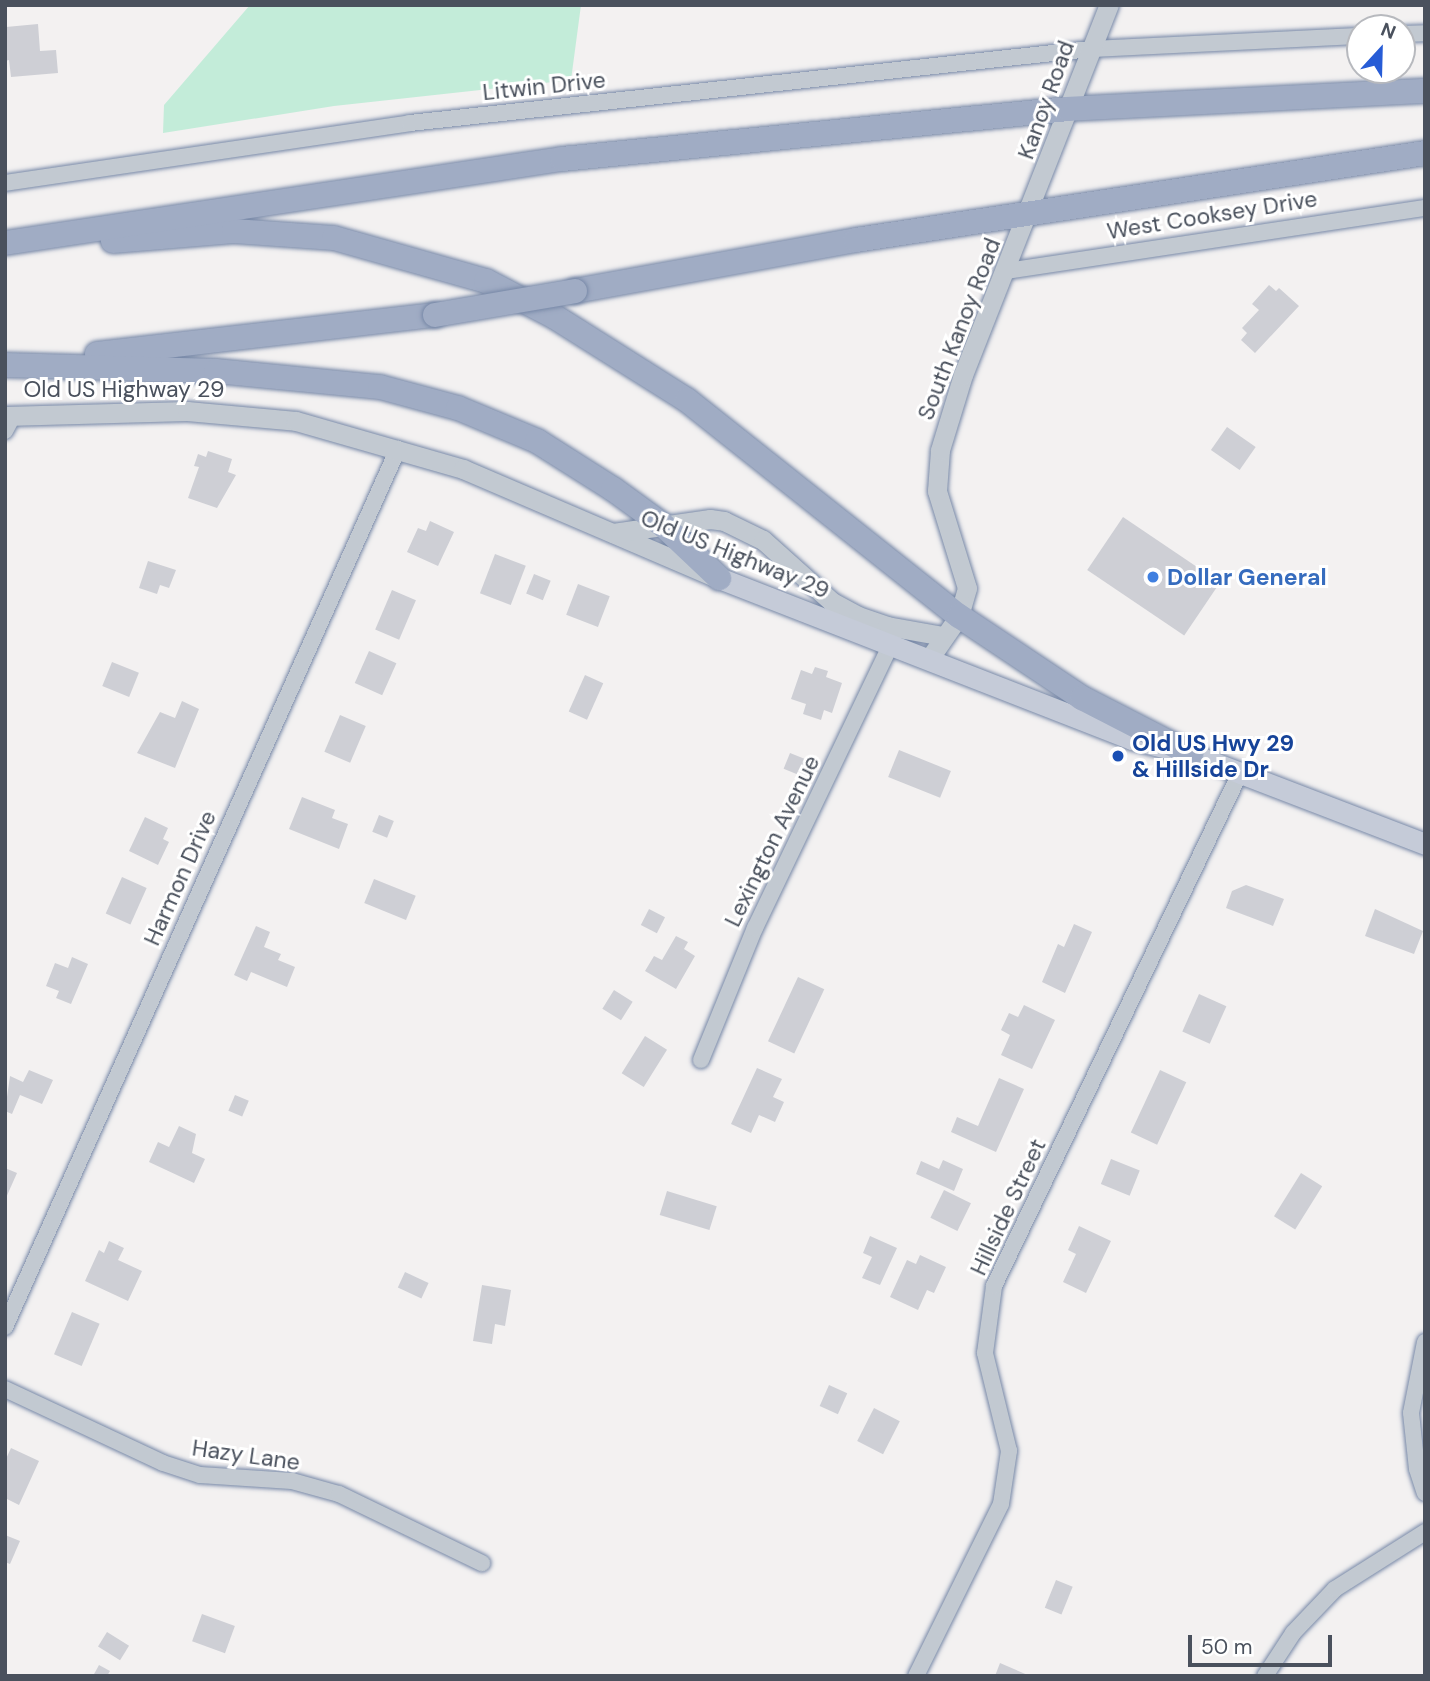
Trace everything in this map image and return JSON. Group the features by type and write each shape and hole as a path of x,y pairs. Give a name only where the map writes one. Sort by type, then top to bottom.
{"highway":[{"path":"5,243 562,159 1068,109 1425,91"},
{"path":"5,362 183,346 435,314 1030,212 1425,153"},
{"path":"5,250 234,231 334,238 486,281 579,331 687,400 959,616 1083,698 1191,754"},
{"path":"5,362 216,371 380,387 458,408 537,441 664,526 719,578"}],"main road":[{"name":"Old US Highway 29","path":"719,578 1132,739 1191,754 1425,844"}],"street":[{"name":"Kanoy Road","path":"1030,212 1109,5"},
{"name":"Litwin Drive","path":"5,183 410,123 1090,50 1346,37"},
{"name":"West Cooksey Drive","path":"1007,271 1425,208"},
{"name":"South Kanoy Road","path":"929,659 959,616 967,588 937,491 940,450 962,375 1030,212"},
{"name":"Old US Highway 29","path":"8,421 187,411 296,421 463,469 719,578"},
{"name":"Harmon Drive","path":"5,1327 398,449"},
{"path":"612,533 710,519 741,527 763,540 832,602 858,616 887,626 943,636"},
{"name":"Lexington Avenue","path":"701,1060 755,928 891,644"},
{"name":"Hillside Street","path":"916,1676 1001,1504 1009,1451 985,1353 995,1286 1240,773"},
{"path":"1425,1342 1411,1413 1417,1469 1425,1493"},
{"name":"Hazy Lane","path":"5,1389 163,1464 200,1475 292,1481 339,1494 482,1563"},
{"path":"1265,1676 1293,1633 1335,1589 1425,1532"}],"green space":[{"path":"250,5 581,5 571,80 334,106 163,133 164,105"}],"building":[{"path":"38,24 40,51 56,50 58,73 11,77 9,60 5,61 6,27"},
{"path":"1269,285 1276,291 1279,288 1299,306 1255,353 1241,340 1247,333 1242,328 1259,310 1252,304"},
{"path":"1227,427 1256,447 1240,470 1211,450"},
{"path":"208,451 232,459 228,472 236,475 217,508 188,498 199,467 194,466 198,454 206,457"},
{"name":"Dollar General","path":"1123,517 1220,582 1184,635 1087,570"},
{"path":"430,521 454,532 438,566 407,552 418,528 426,531"},
{"path":"495,554 526,566 511,605 480,593"},
{"path":"148,561 176,570 169,588 160,585 157,594 139,588"},
{"path":"534,574 551,581 543,600 526,593"},
{"path":"578,584 610,596 598,627 566,615"},
{"path":"392,590 416,600 399,640 375,630"},
{"path":"369,651 396,663 382,695 355,683"},
{"path":"112,662 139,673 129,697 102,686"},
{"path":"815,667 828,671 826,677 842,683 832,713 824,710 821,720 803,714 806,704 791,699 801,670 812,674"},
{"path":"585,675 603,683 587,720 569,712"},
{"path":"182,701 199,709 175,768 137,753 160,712 175,718"},
{"path":"340,715 366,726 350,763 324,752"},
{"path":"899,750 951,771 940,798 888,777"},
{"path":"790,753 817,764 811,780 784,769"},
{"path":"302,797 335,810 332,818 348,824 339,849 289,829"},
{"path":"379,815 394,821 387,838 372,832"},
{"path":"145,817 168,828 163,839 169,842 158,865 129,851"},
{"path":"122,877 147,888 130,925 106,914"},
{"path":"374,879 416,896 406,920 364,903"},
{"path":"1246,885 1284,899 1273,926 1226,908 1232,891"},
{"path":"649,909 665,917 657,933 641,925"},
{"path":"1375,909 1423,931 1414,954 1365,936"},
{"path":"1074,924 1092,932 1065,993 1042,982 1058,944 1064,947"},
{"path":"256,926 270,932 264,947 281,954 278,960 295,967 287,987 251,972 247,981 234,975"},
{"path":"676,936 688,942 684,949 695,956 676,989 645,971 654,956 662,960"},
{"path":"72,957 88,964 71,1004 56,998 59,991 46,986 55,963 68,968"},
{"path":"798,977 824,989 794,1054 768,1041"},
{"path":"614,990 633,1002 621,1020 602,1009"},
{"path":"1199,994 1226,1006 1210,1044 1182,1031"},
{"path":"1024,1005 1055,1020 1032,1069 1001,1055 1010,1035 1001,1030 1009,1013 1018,1017"},
{"path":"645,1036 667,1050 644,1087 622,1073"},
{"path":"757,1068 782,1079 773,1097 784,1102 775,1122 759,1115 751,1133 731,1124"},
{"path":"29,1070 53,1080 42,1104 20,1095 12,1114 5,1111 10,1076 23,1082"},
{"path":"1160,1070 1186,1082 1157,1145 1131,1133"},
{"path":"999,1078 1024,1089 996,1152 951,1132 957,1117 978,1126"},
{"path":"235,1095 249,1101 242,1117 228,1111"},
{"path":"179,1126 196,1134 192,1153 205,1159 194,1183 149,1162 158,1142 169,1147"},
{"path":"1111,1159 1140,1171 1130,1196 1101,1184"},
{"path":"943,1160 963,1169 954,1191 916,1174 921,1161 939,1169"},
{"path":"5,1168 17,1173 5,1200"},
{"path":"1301,1173 1322,1186 1295,1229 1274,1216"},
{"path":"944,1190 971,1203 957,1231 930,1218"},
{"path":"667,1191 717,1206 709,1230 660,1215"},
{"path":"1079,1226 1111,1241 1086,1293 1063,1282 1076,1254 1068,1250"},
{"path":"870,1236 897,1248 880,1285 862,1278 872,1257 863,1253"},
{"path":"109,1241 124,1248 118,1260 142,1271 128,1301 85,1281 99,1250 104,1253"},
{"path":"920,1255 946,1267 934,1293 927,1290 918,1310 890,1297 907,1260 916,1264"},
{"path":"405,1272 429,1283 421,1298 398,1287"},
{"path":"482,1285 511,1290 505,1326 495,1324 492,1344 473,1341"},
{"path":"72,1312 100,1324 82,1366 54,1354"},
{"path":"829,1385 847,1393 838,1414 820,1406"},
{"path":"874,1408 900,1421 883,1454 857,1441"},
{"path":"11,1448 39,1461 19,1505 5,1498 5,1461"},
{"path":"5,1535 20,1541 10,1564 5,1562"},
{"path":"1056,1580 1073,1587 1061,1615 1045,1608"},
{"path":"202,1614 235,1626 225,1653 192,1641"},
{"path":"107,1632 129,1646 120,1660 98,1646"},
{"path":"1000,1663 1030,1676 995,1676"},
{"path":"99,1665 110,1671 107,1676 93,1676"}],"place":[{"name":"Dollar General","path":"1153,577"},
{"name":"Old US Hwy 29 & Hillside Dr","path":"1118,756"}]}
